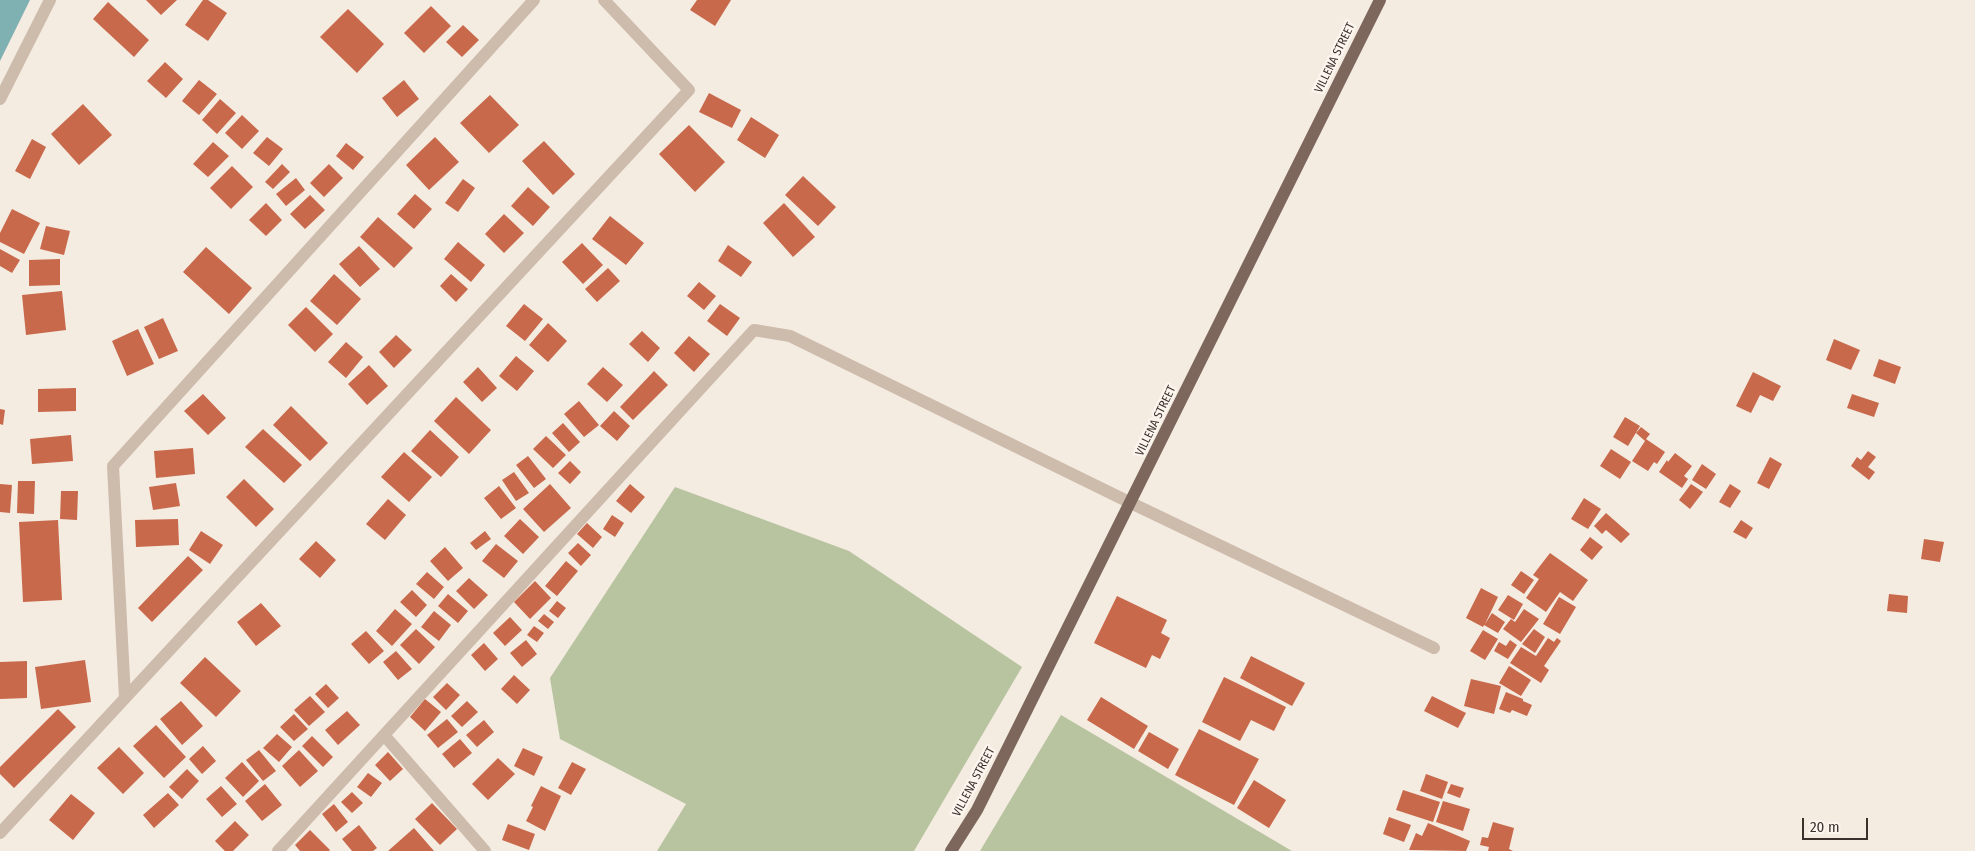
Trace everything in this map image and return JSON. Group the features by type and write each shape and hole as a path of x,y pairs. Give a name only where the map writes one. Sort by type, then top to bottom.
{"main road":[{"name":"VILLENA STREET","path":"951,851 977,810 1380,0"}],"street":[{"path":"0,99 50,0"},
{"path":"125,698 113,466 534,0"},
{"path":"0,834 688,90 604,0"},
{"path":"278,851 754,330 790,336 1130,503 1434,648"},
{"path":"384,735 486,851"}],"green space":[{"path":"675,487 849,551 1022,667 914,851 657,851 686,804 560,739 550,678"},
{"path":"1061,715 1292,851 980,851"}],"water":[{"path":"0,0 30,0 0,61"}],"building":[{"path":"146,0 177,0 161,15"},
{"path":"203,0 208,0 227,13 208,41 185,25"},
{"path":"697,0 731,0 715,26 690,10"},
{"path":"108,2 149,40 134,57 93,19"},
{"path":"431,6 451,26 424,53 404,33"},
{"path":"348,9 384,44 357,73 320,37"},
{"path":"463,25 479,40 462,57 446,42"},
{"path":"165,62 183,79 166,98 147,81"},
{"path":"199,80 217,94 199,115 182,101"},
{"path":"404,80 419,99 397,117 382,98"},
{"path":"709,93 741,110 732,128 699,112"},
{"path":"490,95 519,125 489,153 460,123"},
{"path":"220,99 236,113 217,134 202,120"},
{"path":"83,104 112,135 79,165 51,134"},
{"path":"242,115 259,131 242,149 225,133"},
{"path":"751,117 779,135 765,158 737,140"},
{"path":"689,125 725,162 695,192 659,154"},
{"path":"267,137 283,149 269,166 253,153"},
{"path":"435,137 459,162 429,190 406,165"},
{"path":"32,139 46,147 30,179 15,171"},
{"path":"544,141 575,174 553,195 522,161"},
{"path":"213,142 229,156 208,177 193,164"},
{"path":"346,143 364,157 353,170 336,156"},
{"path":"282,164 290,172 273,189 265,182"},
{"path":"329,164 343,178 324,197 310,183"},
{"path":"232,166 253,187 231,209 210,188"},
{"path":"803,176 836,207 818,226 785,195"},
{"path":"296,178 305,190 286,206 276,194"},
{"path":"463,179 475,188 458,212 445,203"},
{"path":"528,187 550,207 533,226 511,206"},
{"path":"415,194 432,209 414,229 397,214"},
{"path":"310,195 325,210 305,229 290,214"},
{"path":"266,203 282,220 266,236 249,220"},
{"path":"784,203 815,237 793,257 763,223"},
{"path":"12,209 40,223 24,254 0,242 0,233"},
{"path":"504,214 524,233 504,253 485,234"},
{"path":"610,216 644,243 626,265 592,239"},
{"path":"378,217 413,248 394,268 360,237"},
{"path":"46,226 70,231 64,255 40,249"},
{"path":"458,242 485,265 471,282 444,259"},
{"path":"582,243 603,265 583,284 562,262"},
{"path":"728,245 752,262 741,277 718,261"},
{"path":"359,246 380,269 360,287 339,264"},
{"path":"206,247 252,288 229,314 183,272"},
{"path":"0,249 20,260 12,273 0,266"},
{"path":"60,259 60,285 29,286 29,260"},
{"path":"608,268 620,281 597,302 585,289"},
{"path":"334,274 361,299 337,325 310,301"},
{"path":"451,274 468,289 456,302 440,286"},
{"path":"699,282 716,296 704,310 687,296"},
{"path":"62,291 66,330 26,335 22,295"},
{"path":"524,304 543,319 525,341 506,326"},
{"path":"720,304 740,318 727,336 707,321"},
{"path":"306,307 333,334 315,352 288,325"},
{"path":"163,318 178,351 159,359 144,327"},
{"path":"548,323 567,341 548,362 529,345"},
{"path":"138,329 154,364 127,376 112,341"},
{"path":"642,331 660,348 648,362 629,344"},
{"path":"396,335 412,350 394,368 379,352"},
{"path":"689,336 710,354 694,372 674,353"},
{"path":"1834,339 1860,350 1851,370 1826,360"},
{"path":"346,342 363,357 346,378 328,362"},
{"path":"516,356 534,371 517,391 499,376"},
{"path":"1879,359 1901,367 1895,384 1873,376"},
{"path":"369,365 388,386 367,405 348,384"},
{"path":"478,367 497,388 482,402 463,382"},
{"path":"603,367 623,385 607,402 587,384"},
{"path":"654,371 668,385 633,420 620,407"},
{"path":"1753,372 1781,386 1773,401 1760,395 1751,413 1736,406"},
{"path":"76,388 76,411 38,412 38,389"},
{"path":"203,394 226,418 208,435 184,411"},
{"path":"1852,394 1879,403 1874,417 1847,408"},
{"path":"456,397 491,430 469,454 434,421"},
{"path":"579,401 599,425 584,437 564,414"},
{"path":"291,406 328,443 310,461 273,425"},
{"path":"0,409 5,410 3,425 0,424"},
{"path":"614,411 630,426 617,441 600,426"},
{"path":"1625,417 1640,426 1628,446 1613,437"},
{"path":"563,423 580,442 569,452 552,433"},
{"path":"1641,427 1650,434 1646,439 1665,452 1657,464 1654,462 1648,471 1632,461 1645,441 1636,433"},
{"path":"263,429 302,465 284,483 245,447"},
{"path":"430,430 459,457 441,477 411,451"},
{"path":"71,435 73,461 32,464 30,439"},
{"path":"546,436 566,455 553,468 533,449"},
{"path":"193,448 195,474 156,478 154,451"},
{"path":"1611,449 1631,462 1620,479 1600,466"},
{"path":"1868,451 1876,457 1868,467 1875,472 1869,480 1851,466 1857,457 1861,460"},
{"path":"404,452 432,477 409,502 381,477"},
{"path":"1675,453 1692,466 1684,476 1688,479 1682,488 1659,472 1667,460 1668,462"},
{"path":"528,456 546,479 534,488 516,465"},
{"path":"1770,457 1782,464 1769,489 1757,483"},
{"path":"570,461 581,472 570,484 558,473"},
{"path":"1702,464 1716,474 1706,489 1692,480"},
{"path":"514,472 529,493 516,501 502,480"},
{"path":"244,479 274,509 256,527 226,497"},
{"path":"18,481 35,481 34,514 17,513"},
{"path":"176,483 180,506 153,510 149,487"},
{"path":"0,484 12,485 10,513 0,512"},
{"path":"550,484 571,508 544,532 523,509"},
{"path":"630,484 645,497 631,513 616,501"},
{"path":"1691,484 1703,492 1690,509 1679,500"},
{"path":"1730,484 1741,491 1730,508 1719,502"},
{"path":"499,486 516,508 501,519 484,498"},
{"path":"61,491 78,491 77,520 60,519"},
{"path":"1584,498 1601,509 1588,529 1571,519"},
{"path":"388,499 406,515 385,540 366,524"},
{"path":"1606,513 1630,534 1621,543 1606,530 1602,534 1594,526"},
{"path":"612,515 624,523 615,537 603,529"},
{"path":"178,519 179,545 136,547 135,520"},
{"path":"520,519 539,537 523,554 504,536"},
{"path":"58,520 62,600 23,602 19,522"},
{"path":"1741,520 1753,528 1746,539 1733,532"},
{"path":"587,523 602,537 593,548 577,534"},
{"path":"201,531 223,545 210,564 189,550"},
{"path":"485,531 491,539 476,550 470,543"},
{"path":"1590,537 1603,547 1592,560 1580,550"},
{"path":"1924,539 1944,542 1940,562 1921,559"},
{"path":"316,541 336,560 320,578 299,559"},
{"path":"578,543 591,555 581,566 568,553"},
{"path":"496,544 518,561 504,578 482,561"},
{"path":"445,547 463,568 448,581 430,561"},
{"path":"1550,553 1588,580 1573,601 1560,592 1546,612 1526,598 1539,579 1533,575"},
{"path":"188,556 203,570 152,622 138,608"},
{"path":"566,561 578,571 557,596 545,586"},
{"path":"1521,571 1534,580 1524,594 1511,585"},
{"path":"427,572 444,587 434,599 416,584"},
{"path":"469,578 488,595 474,609 456,591"},
{"path":"535,581 551,598 530,619 514,602"},
{"path":"1481,588 1498,597 1485,624 1492,613 1505,622 1498,633 1466,618"},
{"path":"412,590 427,605 416,617 400,602"},
{"path":"448,594 468,611 458,623 438,606"},
{"path":"1889,594 1908,596 1907,613 1887,611"},
{"path":"1508,595 1523,604 1514,620 1498,610"},
{"path":"1117,596 1167,620 1161,633 1170,638 1160,659 1152,655 1146,668 1094,643"},
{"path":"1559,597 1576,607 1560,634 1543,624"},
{"path":"557,601 566,608 558,618 549,611"},
{"path":"261,603 281,626 256,646 237,622"},
{"path":"395,609 412,624 392,646 376,631"},
{"path":"1524,609 1539,619 1521,642 1503,629 1511,619 1515,622"},
{"path":"434,611 451,625 439,641 421,627"},
{"path":"544,614 554,622 548,629 538,621"},
{"path":"510,617 522,630 505,646 493,633"},
{"path":"534,626 544,633 537,642 527,635"},
{"path":"416,629 435,647 419,664 400,645"},
{"path":"1534,629 1545,637 1535,653 1522,644"},
{"path":"1483,630 1498,639 1485,660 1470,651"},
{"path":"366,631 384,651 369,664 351,644"},
{"path":"1548,638 1554,642 1557,638 1561,641 1544,666 1549,670 1541,683 1510,663 1521,647 1536,656"},
{"path":"526,640 537,654 522,667 510,653"},
{"path":"1510,640 1517,645 1508,659 1494,651 1499,642 1506,646"},
{"path":"484,643 498,659 485,671 471,655"},
{"path":"396,651 412,669 398,680 383,662"},
{"path":"1251,656 1305,683 1292,706 1240,678"},
{"path":"205,657 241,691 216,717 180,683"},
{"path":"85,660 91,702 41,709 35,667"},
{"path":"27,661 27,698 0,699 0,662"},
{"path":"1509,666 1531,680 1521,696 1499,683"},
{"path":"514,675 530,690 517,704 501,689"},
{"path":"1224,677 1286,707 1274,731 1251,720 1240,741 1202,722"},
{"path":"1471,679 1501,686 1494,714 1464,706"},
{"path":"447,683 460,695 446,710 433,697"},
{"path":"326,684 339,698 328,708 315,694"},
{"path":"1506,692 1532,705 1527,716 1512,710 1510,713 1499,709"},
{"path":"310,696 325,712 309,726 294,710"},
{"path":"1432,696 1466,713 1458,728 1424,711"},
{"path":"1101,697 1148,726 1134,749 1087,720"},
{"path":"425,699 441,712 425,731 410,717"},
{"path":"181,701 203,726 182,745 160,719"},
{"path":"467,701 478,712 462,727 451,716"},
{"path":"58,709 76,727 14,788 0,774 0,767"},
{"path":"347,711 360,725 338,745 325,730"},
{"path":"294,714 308,729 294,741 280,727"},
{"path":"447,719 458,732 438,748 427,735"},
{"path":"484,720 494,732 477,747 466,735"},
{"path":"156,725 186,757 164,778 133,746"},
{"path":"1199,729 1259,759 1234,805 1175,775"},
{"path":"1149,732 1179,749 1168,769 1138,751"},
{"path":"277,734 292,747 279,762 263,748"},
{"path":"312,736 333,757 323,767 302,746"},
{"path":"460,739 472,753 454,768 442,754"},
{"path":"203,746 216,761 202,774 189,759"},
{"path":"119,747 144,773 123,794 97,768"},
{"path":"523,748 543,757 534,776 514,766"},
{"path":"259,750 276,771 263,781 246,760"},
{"path":"299,750 318,771 300,787 282,766"},
{"path":"388,752 403,769 390,781 375,765"},
{"path":"498,758 515,774 488,800 472,784"},
{"path":"242,762 259,781 243,797 225,778"},
{"path":"572,762 586,769 571,795 558,788"},
{"path":"187,769 199,781 182,799 169,787"},
{"path":"368,773 382,783 371,797 357,787"},
{"path":"1426,774 1448,782 1442,799 1420,791"},
{"path":"1254,780 1286,800 1269,828 1237,808"},
{"path":"265,784 282,805 262,821 245,801"},
{"path":"1451,784 1464,788 1460,798 1447,793"},
{"path":"221,786 237,804 222,817 206,799"},
{"path":"541,786 561,796 545,831 526,821"},
{"path":"1403,790 1440,802 1433,822 1396,810"},
{"path":"352,792 363,803 352,813 341,802"},
{"path":"168,793 179,805 154,828 143,815"},
{"path":"71,794 95,813 73,840 49,820"},
{"path":"1443,801 1470,809 1463,831 1436,822"},
{"path":"432,803 457,829 440,845 415,819"},
{"path":"334,804 348,822 336,832 322,814"},
{"path":"1389,817 1411,825 1404,842 1383,834"},
{"path":"235,821 249,835 233,851 225,851 215,841"},
{"path":"1493,822 1514,828 1509,849 1513,851 1488,851 1489,847 1480,845 1482,837 1488,838"},
{"path":"1428,823 1470,841 1466,851 1409,850 1416,833 1422,836"},
{"path":"508,824 535,834 529,850 502,840"},
{"path":"359,825 377,848 373,851 352,851 342,839"},
{"path":"414,828 434,851 388,851"},
{"path":"310,830 329,851 300,851 295,845"}]}
